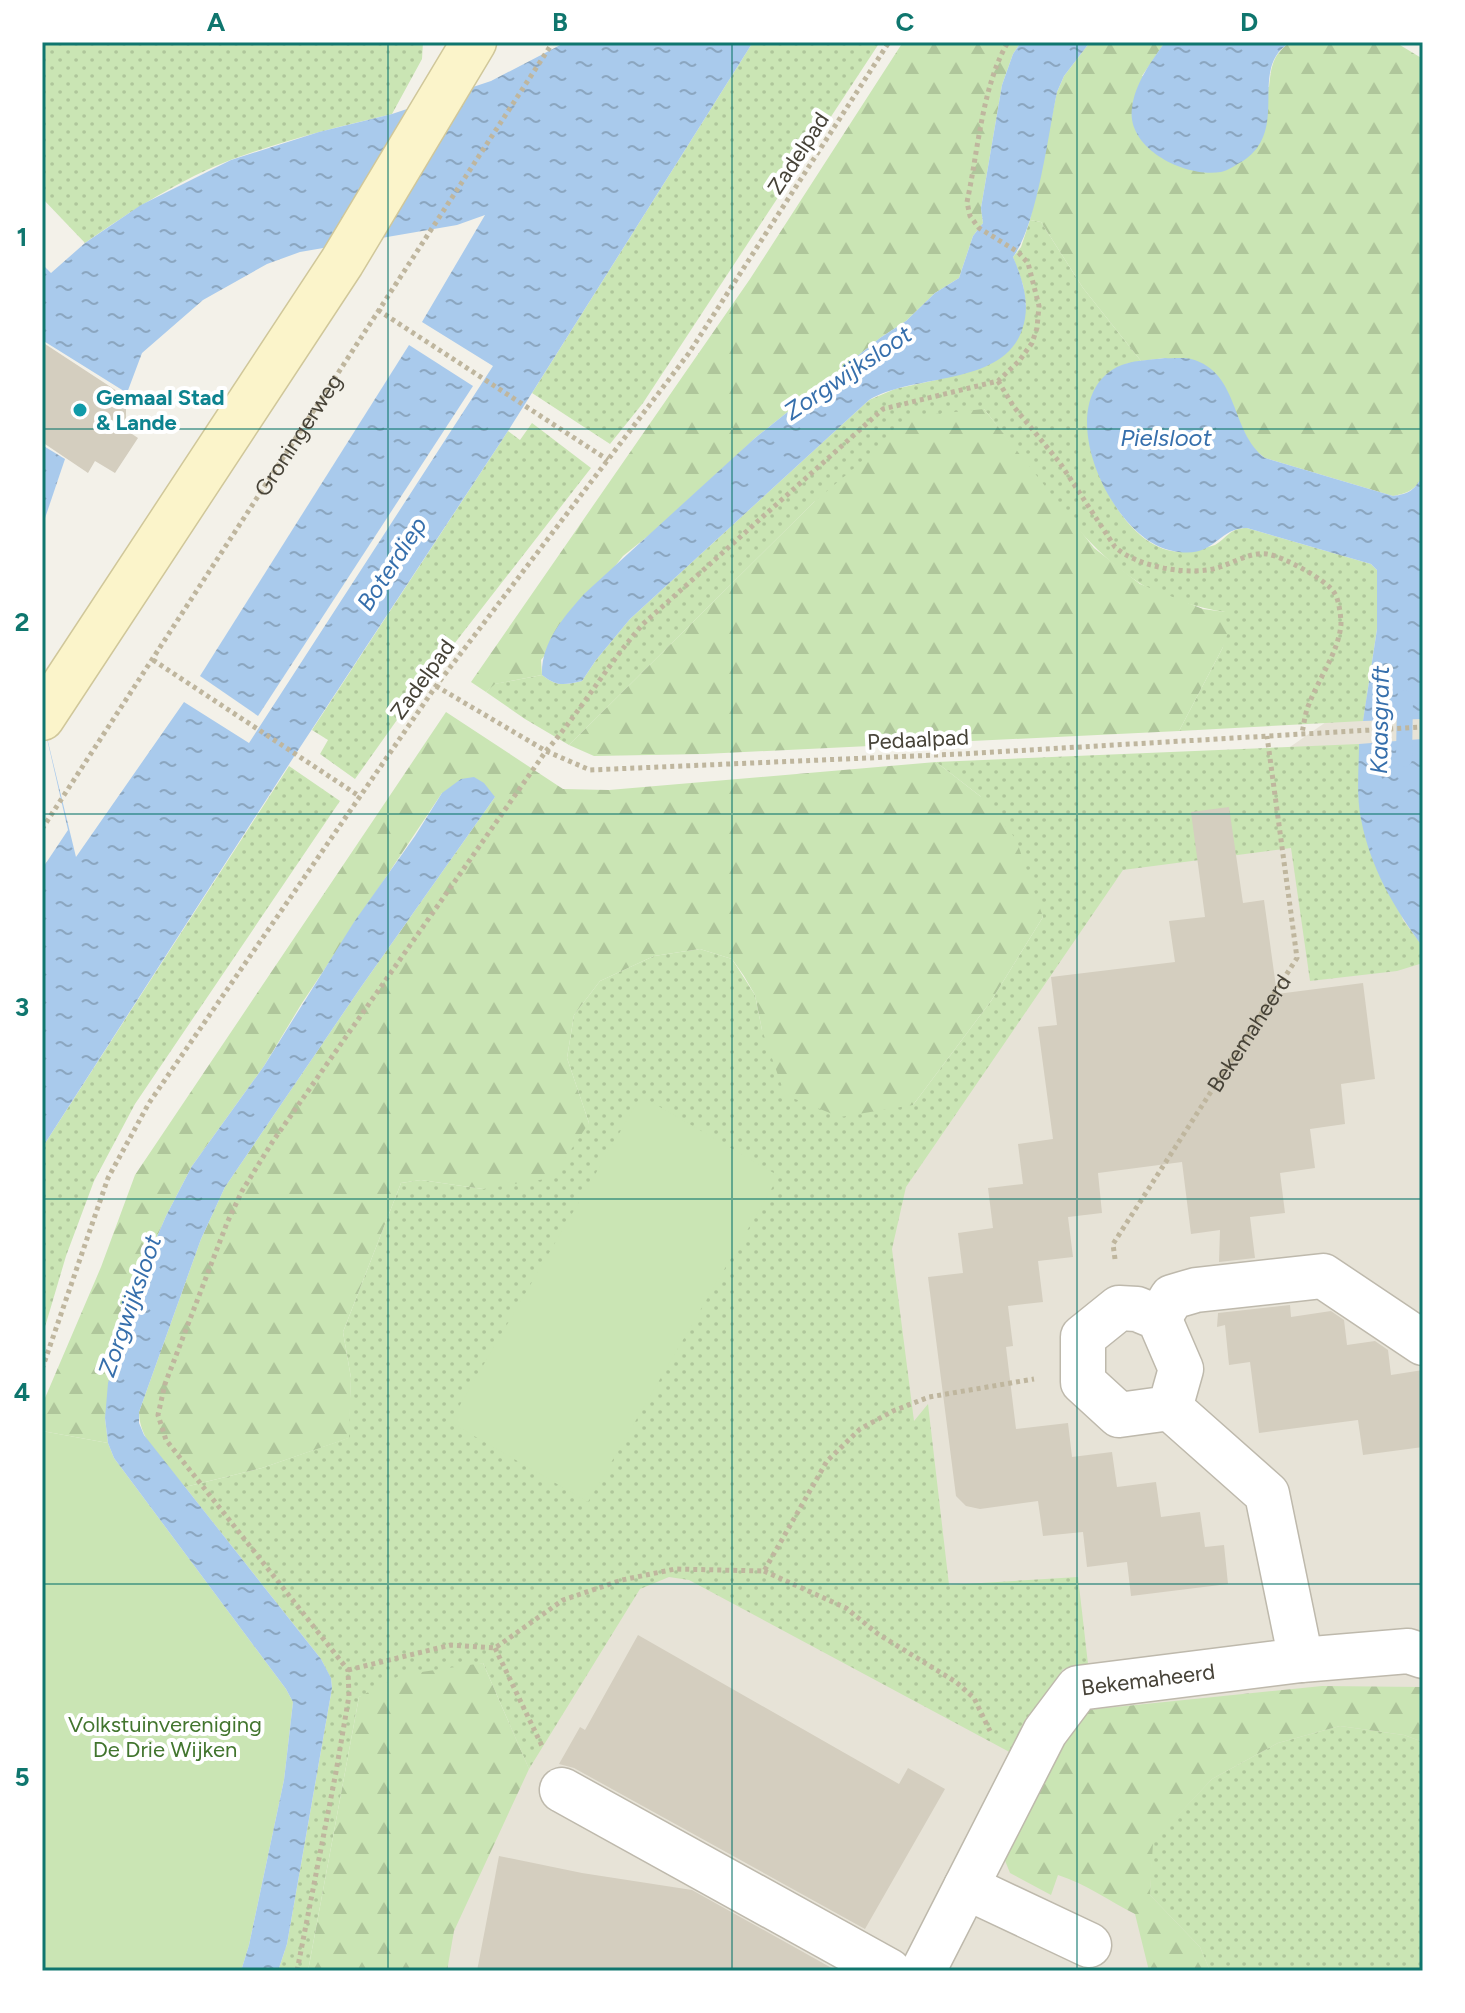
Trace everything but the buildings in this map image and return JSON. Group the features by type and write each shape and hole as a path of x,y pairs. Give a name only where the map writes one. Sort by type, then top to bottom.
{"main road":[{"path":"52,703 342,262 474,42"}],"street":[{"path":"1301,1660 1267,1494 1170,1408 1119,1415 1083,1382 1083,1337 1172,1297 1196,1290 1323,1276 1423,1343"},
{"path":"1139,1313 1181,1369 1170,1408"},
{"name":"Bekemaheerd","path":"923,1971 1045,1732 1078,1688 1301,1660 1408,1651 1423,1656"},
{"path":"562,1790 889,1971"},
{"path":"966,1887 1089,1945"}],"path":[{"name":"Zadelpad","path":"42,1369 108,1178 149,1103 436,686 689,353 889,42"},
{"path":"297,1971 342,1741 349,1696 348,1670 166,1440 158,1415 165,1384 242,1191 273,1141 546,751 574,719 616,655 643,624 883,409 998,381 1032,343 1039,306 1028,263 1018,252 979,228 970,216 967,202 988,97 1000,56 1008,42"},
{"name":"Groningerweg","path":"42,829 552,43"},
{"path":"378,310 608,460"},
{"path":"998,381 1014,407 1060,463 1115,547 1127,558 1156,567 1194,570 1217,568 1243,557 1268,554 1318,577 1335,594 1341,623 1308,706 1302,733"},
{"path":"153,660 359,796"},
{"name":"Pedaalpad","path":"436,686 546,751 590,770 960,754 1423,727"},
{"name":"Bekemaheerd","path":"1139,1313 1113,1244 1297,958 1267,736"},
{"path":"764,1571 827,1461 860,1429 893,1411 929,1397 1043,1378 1083,1382"},
{"path":"348,1670 451,1645 495,1648 563,1600 622,1580 675,1569 764,1571 846,1608 878,1634 956,1682 974,1698 992,1736 1009,1801"},
{"path":"495,1648 562,1790"}],"shaded area":[{"path":"1423,655 1423,1971 336,1971 1090,885"}],"green space":[{"path":"423,42 422,59 392,114 292,140 213,167 156,196 85,243 42,198 42,44"},
{"path":"753,42 880,42 643,403 610,444 532,393"},
{"path":"903,42 1021,42 1013,54 1002,85 981,208 983,223 973,236 959,278 935,293 906,321 880,338 755,438 673,516 623,556 541,660 542,675 495,684 486,692 471,682 750,279"},
{"path":"1090,42 1165,42 1142,76 1269,87 1274,61 1291,42 1395,42 1423,59 1423,475 1411,490 1393,496 1265,458 1253,449 1244,432 1165,358 1141,361 1083,288 1041,222 1030,220 1057,92 1064,76"},
{"path":"1030,220 1041,222 1083,288 1141,361 1126,364 1097,470 1112,501 1134,530 1148,541 1179,552 1213,546 1233,531 1247,528 1371,564 1377,570 1377,629 1363,721 1179,731 1223,647 1225,612 1168,597 1138,582 1116,566 1055,503 984,409 814,502 569,745 486,692 494,684 542,675 561,684 582,681 630,619 869,400 895,389 936,380 1026,305 1013,257 1021,247"},
{"path":"984,409 1094,548 1140,584 1203,609 1225,612 1228,632 1223,647 1179,731 704,754 594,756 569,745 814,502 916,416"},
{"path":"532,423 591,468 419,689 355,779 320,754 328,740 312,730 508,431 520,440"},
{"path":"446,712 563,789 609,790 936,762 980,796 1016,839 1043,917 991,1001 913,1105 840,1117 785,1095 762,1030 755,995 732,959 700,949 654,956 600,981 574,1015 567,1058 589,1123 552,1178 483,1189 421,1180 401,1183 343,1332 351,1378 349,1438 262,1468 185,1487 149,1443 140,1423 139,1412 201,1239 225,1187 495,797 442,793 302,1003 264,1066 192,1166 166,1216 144,1267 105,1418 108,1443 42,1431 42,1405 101,1267 135,1175"},
{"path":"1359,744 1359,793 1403,920 1423,947 1423,963 1397,971 1310,981 1291,848 1123,870 906,1187 892,1249 914,1421 928,1404 949,1585 1078,1577 1088,1664 1063,1669 1015,1755 689,1580 669,1577 640,1589 529,1769 483,1663 359,1697 308,1971 278,1971 287,1944 332,1688 331,1679 321,1659 185,1487 262,1468 348,1438 351,1378 343,1332 401,1183 421,1180 483,1189 589,1123 567,1058 574,1015 600,981 654,956 700,949 732,959 755,995 762,1030 913,1105 991,1001 1043,917 980,796 936,762"},
{"path":"289,766 340,801 135,1104 94,1181 66,1256 42,1337 42,1148"},
{"path":"641,1096 779,1176 588,1502 450,1422"},
{"name":"Volkstuinvereniging De Drie Wijken","path":"42,1431 108,1443 114,1458 293,1702 284,1780 241,1971 42,1971"},
{"path":"483,1663 529,1769 454,1931 447,1971 308,1971 359,1697 401,1675"},
{"path":"1322,1686 1423,1687 1423,1742 1404,1735 1340,1726 1278,1743 1212,1779 1153,1842 1150,1895 1200,1947 1210,1971 1149,1971 1135,1914 1058,1875 1051,1895 1010,1873 1004,1858 1077,1711"},
{"path":"1340,1726 1404,1735 1423,1742 1423,1971 1210,1971 1200,1947 1150,1895 1152,1842 1212,1779 1278,1743"}],"water":[{"name":"Boterdiep","path":"566,42 753,42 508,431 42,1148 42,717 76,857 184,702 249,743 493,366 422,322 485,215 457,225 300,252 267,264 203,300 142,353 127,393 42,340 42,264 51,273 85,243 141,205 231,160 319,132 392,114 491,81"},
{"path":"1021,42 1090,42 1064,76 1057,92 1035,202 1029,224 1013,257 1023,284 1026,311 1022,330 1011,348 996,361 976,370 887,392 869,400 630,619 582,681 561,684 542,675 550,641 584,594 755,438 880,338 906,321 935,293 959,278 973,236 983,223 981,208 1002,85 1013,54"},
{"path":"1165,42 1291,42 1278,53 1271,67 1265,132 1257,148 1243,161 1221,172 1191,170 1161,158 1138,136 1132,108 1136,90"},
{"path":"409,345 473,386 258,716 200,676"},
{"name":"Pielsloot","path":"1165,358 1191,359 1207,366 1218,376 1254,447 1265,458 1393,496 1411,490 1423,475 1421,719 1363,721 1377,629 1377,570 1371,564 1247,528 1236,529 1197,552 1169,550 1147,540 1126,521 1095,467 1088,437 1088,409 1097,385 1117,367"},
{"path":"42,445 65,459 42,527"},
{"path":"1422,739 1423,947 1393,902 1370,854 1359,810 1358,791 1359,744"},
{"name":"Zorgwijksloot","path":"474,777 484,783 495,797 225,1187 201,1239 139,1412 144,1435 321,1659 331,1678 332,1688 287,1944 278,1971 241,1971 284,1780 293,1702 114,1458 108,1443 105,1418 108,1383 144,1267 192,1166 264,1066 354,922 442,793 461,779"}],"pier":[{"path":"42,717 68,830 42,869"}],"waterway":[{"name":"Kaasgraft","path":"1404,759 1405,698"}],"place":[{"name":"Gemaal Stad & Lande","path":"80,410"}]}
